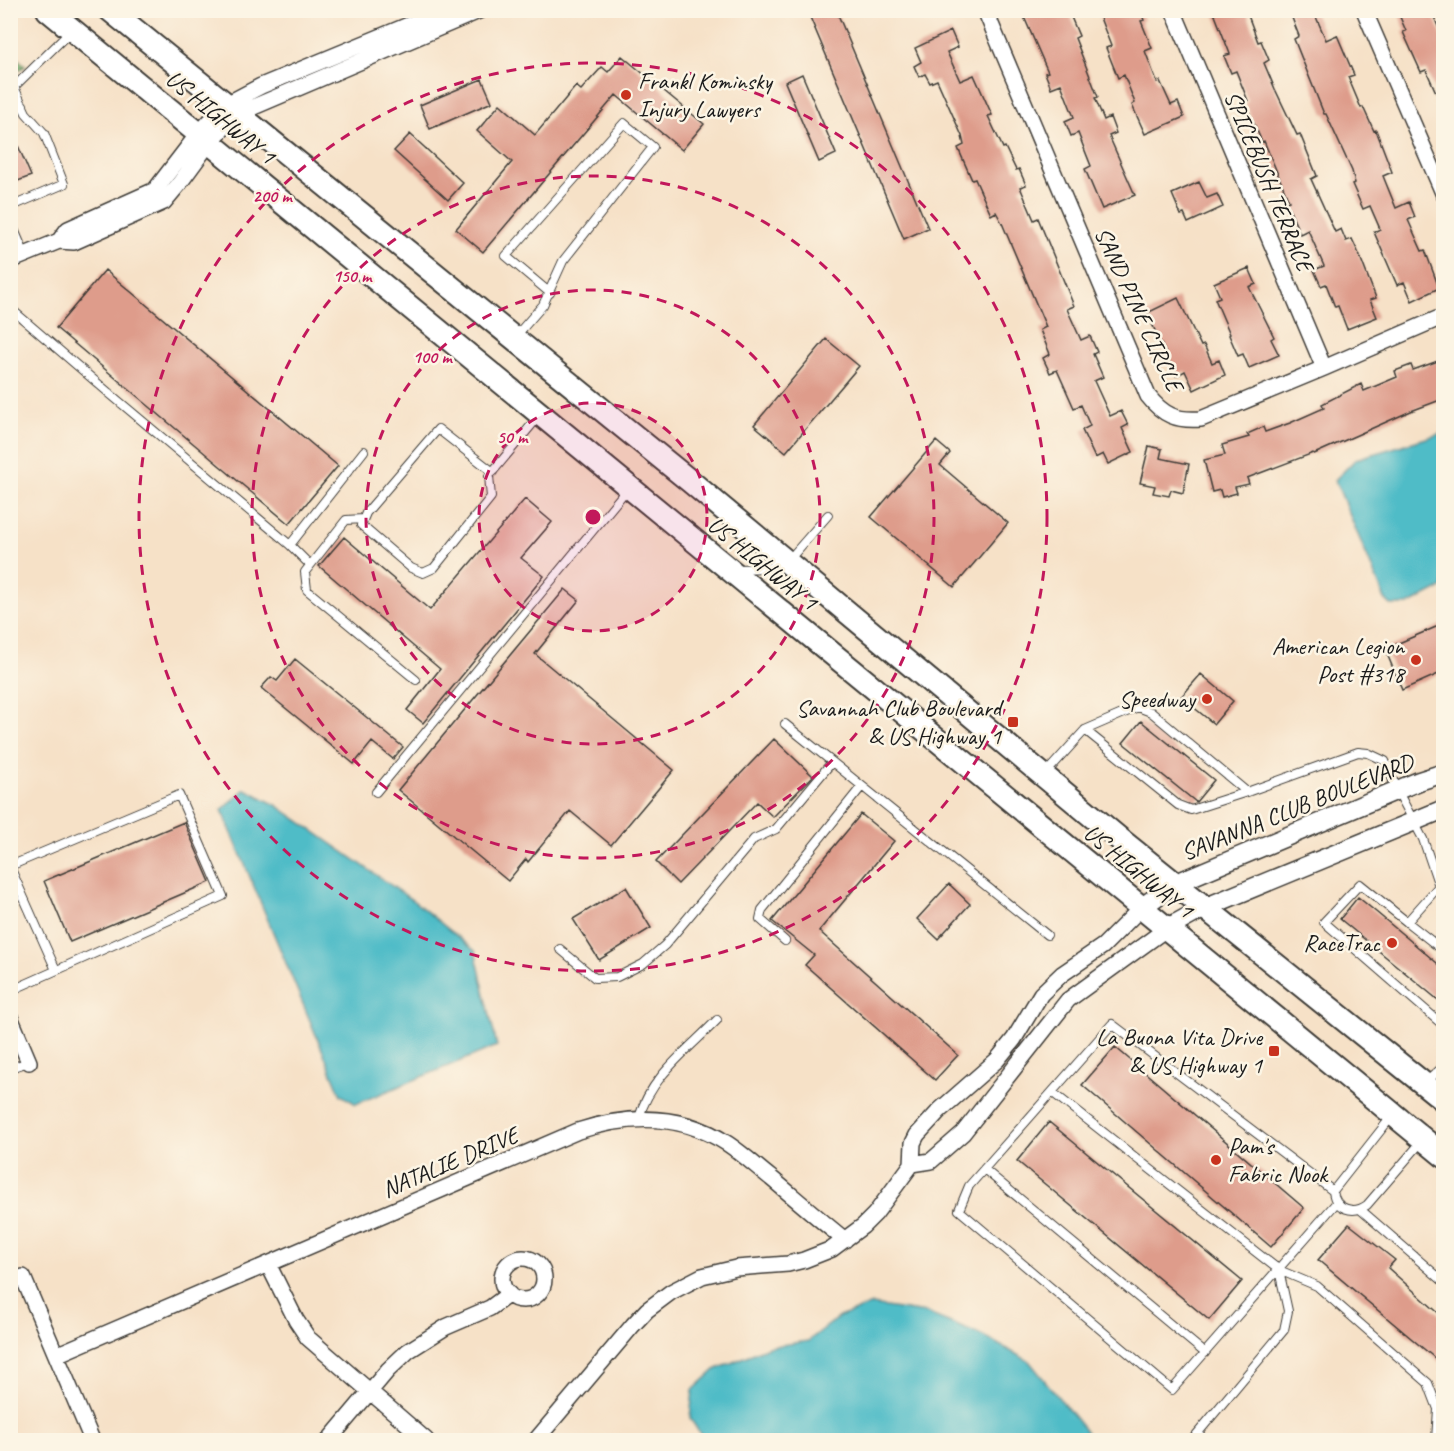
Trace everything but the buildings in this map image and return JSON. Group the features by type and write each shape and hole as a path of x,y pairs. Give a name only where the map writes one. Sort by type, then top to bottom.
{"main road":[{"name":"US HIGHWAY 1","path":"48,10 1443,1156"},
{"name":"US HIGHWAY 1","path":"110,10 787,562 1045,774 1174,884 1443,1100"}],"street":[{"path":"18,258 59,241 68,230 104,222 155,190 231,110 444,14 461,14 481,10"},
{"name":"SAND PINE CIRCLE","path":"985,10 1148,396 1157,407 1178,418 1201,419 1443,316"},
{"name":"SPICEBUSH TERRACE","path":"1173,10 1324,368"},
{"path":"1364,10 1443,195"},
{"name":"SAVANNA CLUB BOULEVARD","path":"1141,908 1174,884 1397,790 1443,773"},
{"path":"912,1164 931,1161 963,1133 1068,1000 1166,928 1204,908 1443,809"},
{"path":"536,1440 633,1325 647,1310 671,1292 702,1276 718,1271 788,1264 818,1256 845,1240 875,1214 912,1164 913,1143 917,1135 940,1110 1001,1054 1014,1039 1041,994 1062,974 1103,946 1141,908"},
{"path":"10,1017 29,1062"},
{"path":"1001,1054 1016,1066"},
{"name":"NATALIE DRIVE","path":"56,1355 578,1131 612,1121 639,1118 669,1120 714,1135 742,1154 845,1240"},
{"path":"268,1264 296,1320 308,1338 426,1440"},
{"path":"23,1277 92,1440"},
{"path":"329,1440 396,1361 422,1341 446,1327 490,1308 508,1294"}],"lane":[{"path":"10,207 64,184 44,133 26,113 12,88 72,30"},
{"path":"10,111 23,105"},
{"path":"514,339 543,305 550,293 563,261 653,147 624,123 506,256 550,293"},
{"path":"10,220 18,258"},
{"path":"10,308 290,545 310,565"},
{"path":"492,472 438,429 366,513 361,525 411,568 423,573 435,568 491,497 489,476 540,414"},
{"path":"290,545 364,451"},
{"path":"376,792 629,487"},
{"path":"729,569 766,568 787,562 828,515"},
{"path":"363,519 346,520 310,565 305,572 307,590 416,680"},
{"path":"1045,774 1084,730 1138,707 1151,712 1248,792"},
{"path":"785,724 1047,936"},
{"path":"1084,730 1178,805 1191,810 1358,752 1368,753 1385,761 1397,790 1414,820 1439,886 1407,922"},
{"path":"560,949 595,978 617,977 643,964 665,945 754,839 776,829 832,762"},
{"path":"785,941 760,919 762,910 862,786"},
{"path":"10,991 223,896 179,795 10,867 56,970"},
{"path":"1443,951 1360,884 1324,922 1443,1026"},
{"path":"639,1118 643,1104 657,1080 717,1020"},
{"path":"1337,1202 1172,1389 958,1210 969,1186 1112,1024 1333,1191 1337,1202 1344,1209 1361,1210 1367,1206 1424,1140"},
{"path":"10,1068 29,1062"},
{"path":"1424,1084 1443,1066"},
{"path":"1052,1092 1279,1270 1317,1286 1428,1383 1438,1409 1436,1440"},
{"path":"1333,1191 1393,1115"},
{"path":"984,1169 1205,1353"},
{"path":"1361,1210 1443,1282"},
{"path":"1192,1440 1284,1330 1288,1311 1279,1270"}],"green space":[{"path":"11,53 26,66 11,73"}],"water":[{"path":"1443,433 1443,587 1408,605 1391,605 1385,599 1335,480 1356,459"},
{"path":"245,789 276,805 415,902 475,951 497,1046 356,1104 341,1095 222,810"},
{"path":"872,1305 926,1313 983,1336 1029,1361 1093,1440 704,1440 690,1418 693,1390 715,1370 768,1347 808,1341 839,1317"}],"place":[{"name":"Frankl Kominsky Injury Lawyers","path":"626,95"},
{"name":"American Legion Post #318","path":"1416,660"},
{"name":"Speedway","path":"1207,699"},
{"name":"Savannah Club Boulevard & US Highway 1","path":"1013,722"},
{"name":"RaceTrac","path":"1392,943"},
{"name":"La Buona Vita Drive & US Highway 1","path":"1274,1051"},
{"name":"Pam's Fabric Nook","path":"1216,1160"}]}
